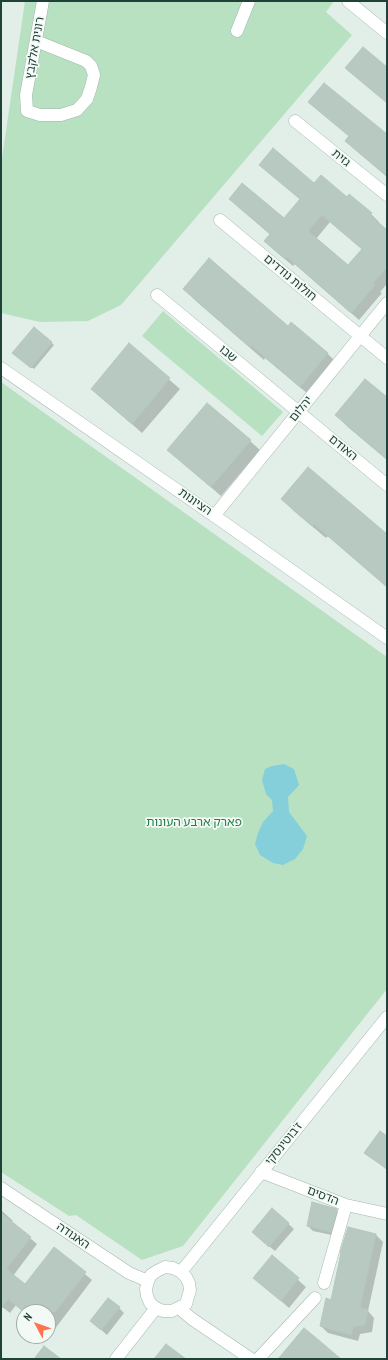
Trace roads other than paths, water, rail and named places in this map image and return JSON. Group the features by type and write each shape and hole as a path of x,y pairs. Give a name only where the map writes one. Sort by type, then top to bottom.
{"street":[{"name":"רונית אלקבץ","path":"36,41 86,61 91,66 94,75 87,99 77,110 61,115 40,115 27,111 26,95 43,1"},
{"path":"237,31 249,1"},
{"path":"348,1 387,33"},
{"name":"גזית","path":"296,121 387,196"},
{"name":"חולות נודדים","path":"220,220 387,358"},
{"name":"שבו","path":"157,295 298,412"},
{"name":"יהלום","path":"214,516 387,303"},
{"name":"הציונות","path":"1,368 387,638"},
{"name":"האודם","path":"298,412 387,484"},
{"name":"ז'בוטינסקי","path":"181,1272 387,1018"},
{"name":"הדסים","path":"261,1172 346,1205 387,1214"},
{"name":"האגודה","path":"1,1188 129,1273 148,1281"},
{"path":"324,1283 346,1205"},
{"path":"165,1267 173,1268 181,1272 189,1283 190,1290 186,1304 172,1311 163,1311 150,1303 146,1289 151,1275 165,1267"},
{"path":"258,1359 315,1298"},
{"path":"116,1359 156,1308"},
{"path":"180,1308 192,1319 251,1359"}],"water":[{"path":"284,764 294,769 299,785 288,797 289,812 307,836 303,849 295,859 283,865 273,863 260,855 255,844 263,822 273,811 272,800 266,794 262,780 265,769"}],"park label":[{"name":"פארק ארבע העונות","path":"194,823"}]}
